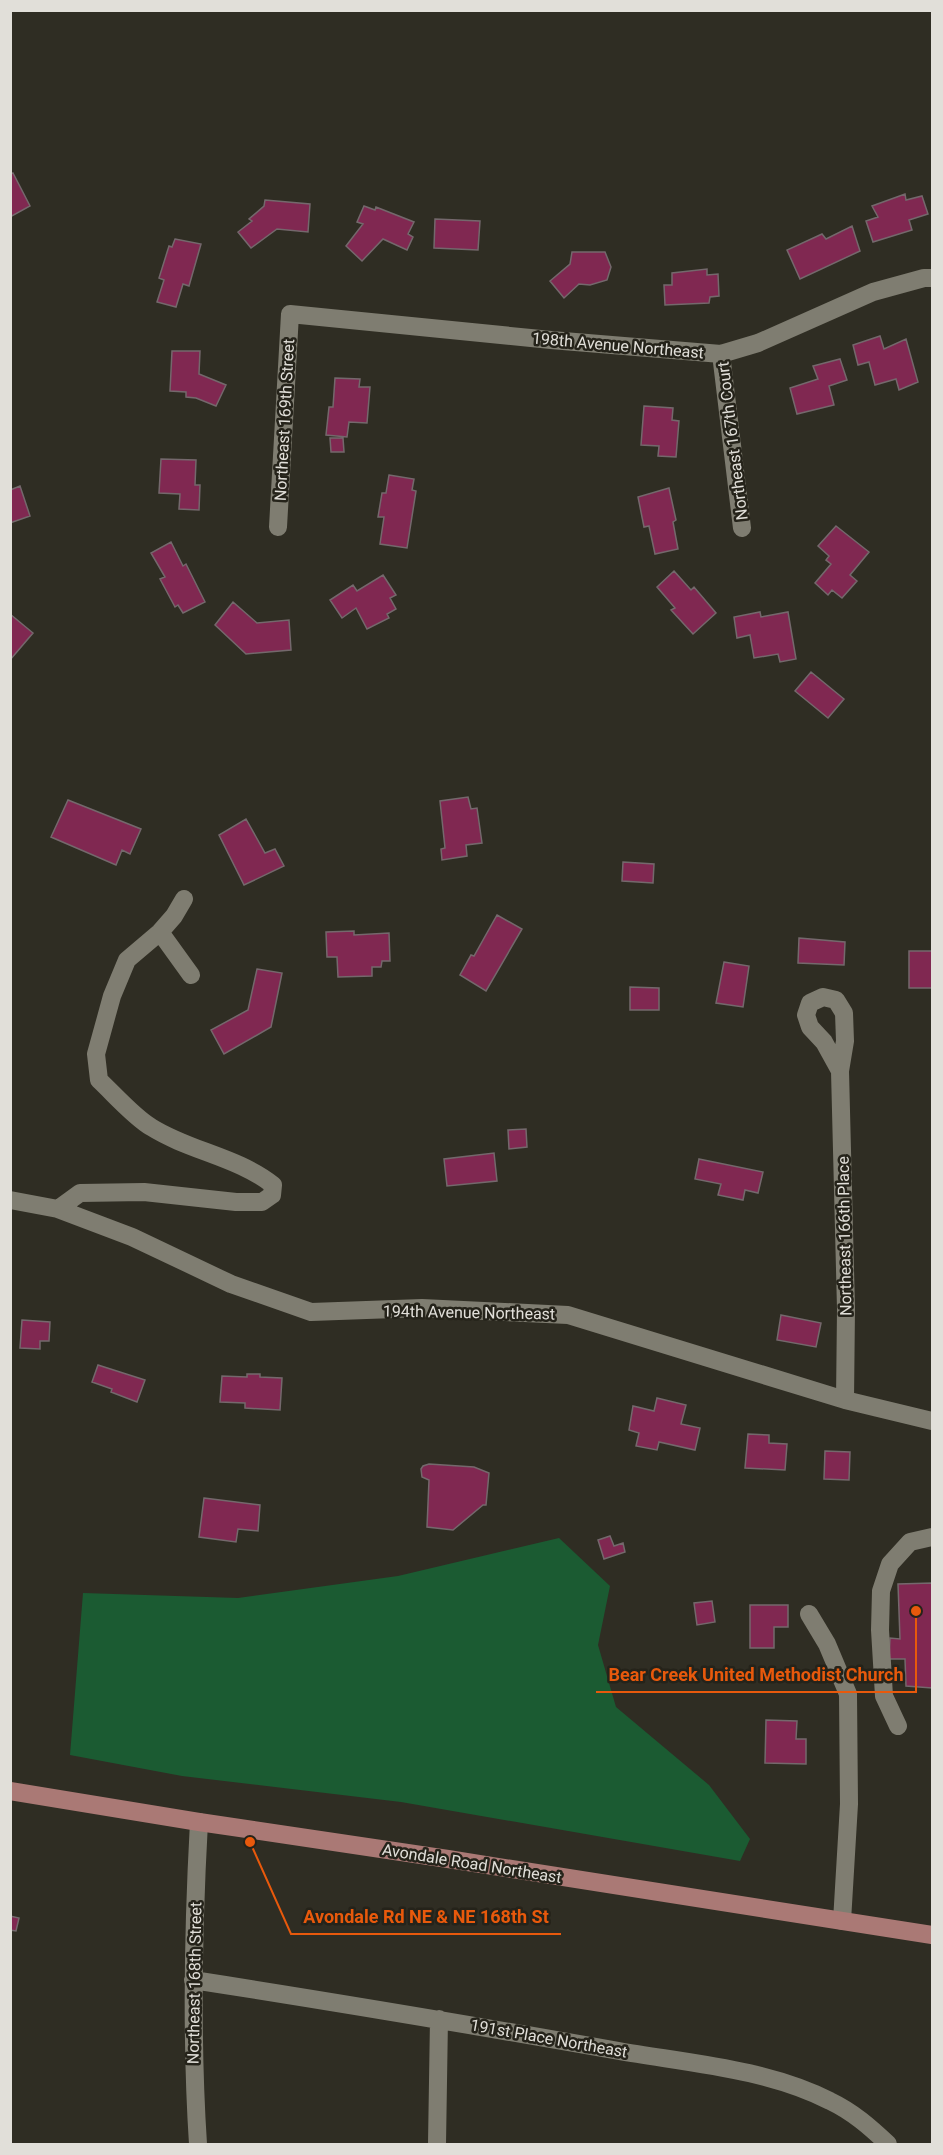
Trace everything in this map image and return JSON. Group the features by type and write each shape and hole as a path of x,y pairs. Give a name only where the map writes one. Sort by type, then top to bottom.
{"main road":[{"name":"Avondale Road Northeast","path":"10,1791 933,1935"}],"street":[{"name":"198th Avenue Northeast","path":"290,314 721,354 758,343 873,292 924,278 933,278"},
{"name":"Northeast 169th Street","path":"278,526 290,314"},
{"name":"Northeast 167th Court","path":"721,354 742,528"},
{"path":"58,1209 80,1193 144,1192 236,1202 262,1202 272,1195 273,1185 259,1173 187,1146 149,1127 99,1080 96,1054 112,996 127,960 160,932 174,916 184,899"},
{"path":"160,932 191,975"},
{"name":"Northeast 166th Place","path":"840,1071 846,1287 845,1400"},
{"name":"194th Avenue Northeast","path":"10,1200 58,1209 154,1246 231,1284 311,1312 422,1308 568,1315 845,1400 933,1421"},
{"path":"898,1726 884,1696 880,1630 881,1591 890,1564 910,1542 933,1537"},
{"path":"809,1614 827,1644 848,1694 849,1804 842,1921"},
{"name":"Northeast 168th Street","path":"198,2145 194,2075 193,1980 199,1822"},
{"name":"191st Place Northeast","path":"193,1980 439,2019 726,2069 781,2082 829,2100 860,2118 888,2145"},
{"path":"437,2145 439,2019"}],"green space":[{"path":"559,1538 610,1586 598,1645 616,1707 709,1785 750,1839 740,1861 401,1802 182,1776 70,1755 83,1593 238,1598 398,1576"}],"building":[{"path":"13,173 30,206 10,217 10,174"},
{"path":"905,194 906,200 922,196 928,214 909,220 912,230 873,242 866,221 878,217 872,206"},
{"path":"265,200 310,204 308,232 277,229 251,248 238,232 252,221 249,219 264,206"},
{"path":"364,206 375,210 376,207 414,222 408,234 413,237 407,250 383,239 362,261 346,246 363,224 357,222"},
{"path":"435,219 480,221 478,250 434,248"},
{"path":"852,226 860,251 800,279 787,250 822,234 826,239"},
{"path":"175,239 201,244 189,286 183,284 176,307 157,302 164,280 159,278 169,246 172,247"},
{"path":"572,252 605,252 611,267 607,280 590,285 579,284 564,298 550,281 570,264"},
{"path":"707,269 707,275 718,274 719,296 710,297 709,303 665,305 664,285 672,285 672,273"},
{"path":"880,336 884,349 906,339 918,382 899,390 896,379 875,385 869,362 858,365 853,345"},
{"path":"172,351 200,351 199,374 226,385 216,406 196,398 186,397 186,392 170,391"},
{"path":"840,359 847,380 829,386 834,405 797,414 790,388 818,379 813,366"},
{"path":"335,378 360,379 359,387 370,387 367,423 349,422 347,437 326,435 329,407 333,407"},
{"path":"644,406 673,408 672,420 679,421 676,457 658,456 659,446 641,445"},
{"path":"330,438 343,438 344,452 331,452"},
{"path":"161,459 196,460 195,485 200,485 199,510 179,509 180,494 159,493"},
{"path":"389,475 414,479 412,490 416,491 407,548 380,544 384,517 378,517 382,493 386,493"},
{"path":"20,486 30,516 10,523 10,490"},
{"path":"669,488 676,520 673,522 678,549 655,554 649,526 644,527 638,497"},
{"path":"836,526 869,552 850,575 857,581 842,598 832,590 828,595 815,583 831,564 826,560 829,556 818,546"},
{"path":"171,542 183,566 186,564 205,602 183,613 178,605 175,607 160,579 165,577 151,553"},
{"path":"674,571 691,590 694,587 716,613 693,634 671,610 675,608 657,587"},
{"path":"383,575 396,595 390,598 396,609 387,614 389,618 367,629 356,608 342,618 330,600 353,585 357,591"},
{"path":"233,602 257,623 289,620 291,650 246,654 215,625"},
{"path":"760,612 761,617 788,612 796,659 780,662 778,654 754,658 750,635 737,638 734,617"},
{"path":"10,614 33,633 10,660"},
{"path":"811,672 844,699 828,718 795,691"},
{"path":"468,797 471,809 477,808 482,843 466,845 467,856 442,860 441,849 445,848 440,801"},
{"path":"68,800 141,829 130,854 122,850 116,865 51,837"},
{"path":"246,819 265,853 275,849 284,866 244,885 219,835"},
{"path":"623,862 654,864 653,883 622,881"},
{"path":"497,915 522,929 486,991 460,975 471,955 474,956"},
{"path":"354,931 354,935 389,933 390,961 382,961 381,967 372,967 372,976 338,977 337,957 327,957 326,932"},
{"path":"799,938 845,942 844,965 798,963"},
{"path":"909,951 932,951 932,988 909,988"},
{"path":"724,962 749,966 743,1007 716,1003"},
{"path":"257,969 282,973 271,1027 224,1054 211,1030 248,1010"},
{"path":"630,987 659,988 659,1010 630,1010"},
{"path":"526,1129 527,1147 509,1149 508,1130"},
{"path":"494,1153 497,1181 447,1186 444,1159"},
{"path":"699,1159 763,1172 758,1193 745,1190 743,1200 718,1195 721,1184 695,1179"},
{"path":"781,1315 821,1323 816,1347 777,1340"},
{"path":"22,1320 50,1322 49,1341 40,1341 40,1349 20,1348"},
{"path":"98,1365 145,1380 137,1402 92,1382"},
{"path":"247,1374 282,1378 280,1410 245,1408 245,1403 220,1402 222,1376 247,1377"},
{"path":"657,1398 686,1405 681,1424 700,1428 695,1450 659,1442 657,1450 636,1446 639,1433 629,1430 633,1406 654,1411"},
{"path":"748,1434 769,1435 769,1443 787,1444 785,1470 745,1468"},
{"path":"825,1451 850,1452 849,1480 824,1479"},
{"path":"429,1464 474,1467 489,1473 486,1505 483,1505 453,1530 427,1527 429,1480 422,1477 421,1469"},
{"path":"204,1498 260,1505 258,1531 238,1529 236,1542 199,1537"},
{"path":"610,1536 614,1546 623,1543 625,1552 604,1559 598,1540"},
{"path":"932,1583 932,1688 906,1686 905,1659 889,1659 890,1638 900,1639 898,1584"},
{"path":"712,1601 715,1622 697,1625 694,1603"},
{"path":"750,1605 788,1605 788,1627 774,1627 774,1648 750,1648"},
{"path":"766,1720 797,1721 796,1739 806,1739 806,1764 765,1763"},
{"path":"10,1916 19,1918 16,1931 10,1930"}],"place":[{"name":"Bear Creek United Methodist Church","path":"916,1611"},
{"name":"Avondale Rd NE & NE 168th St","path":"250,1842"}]}
